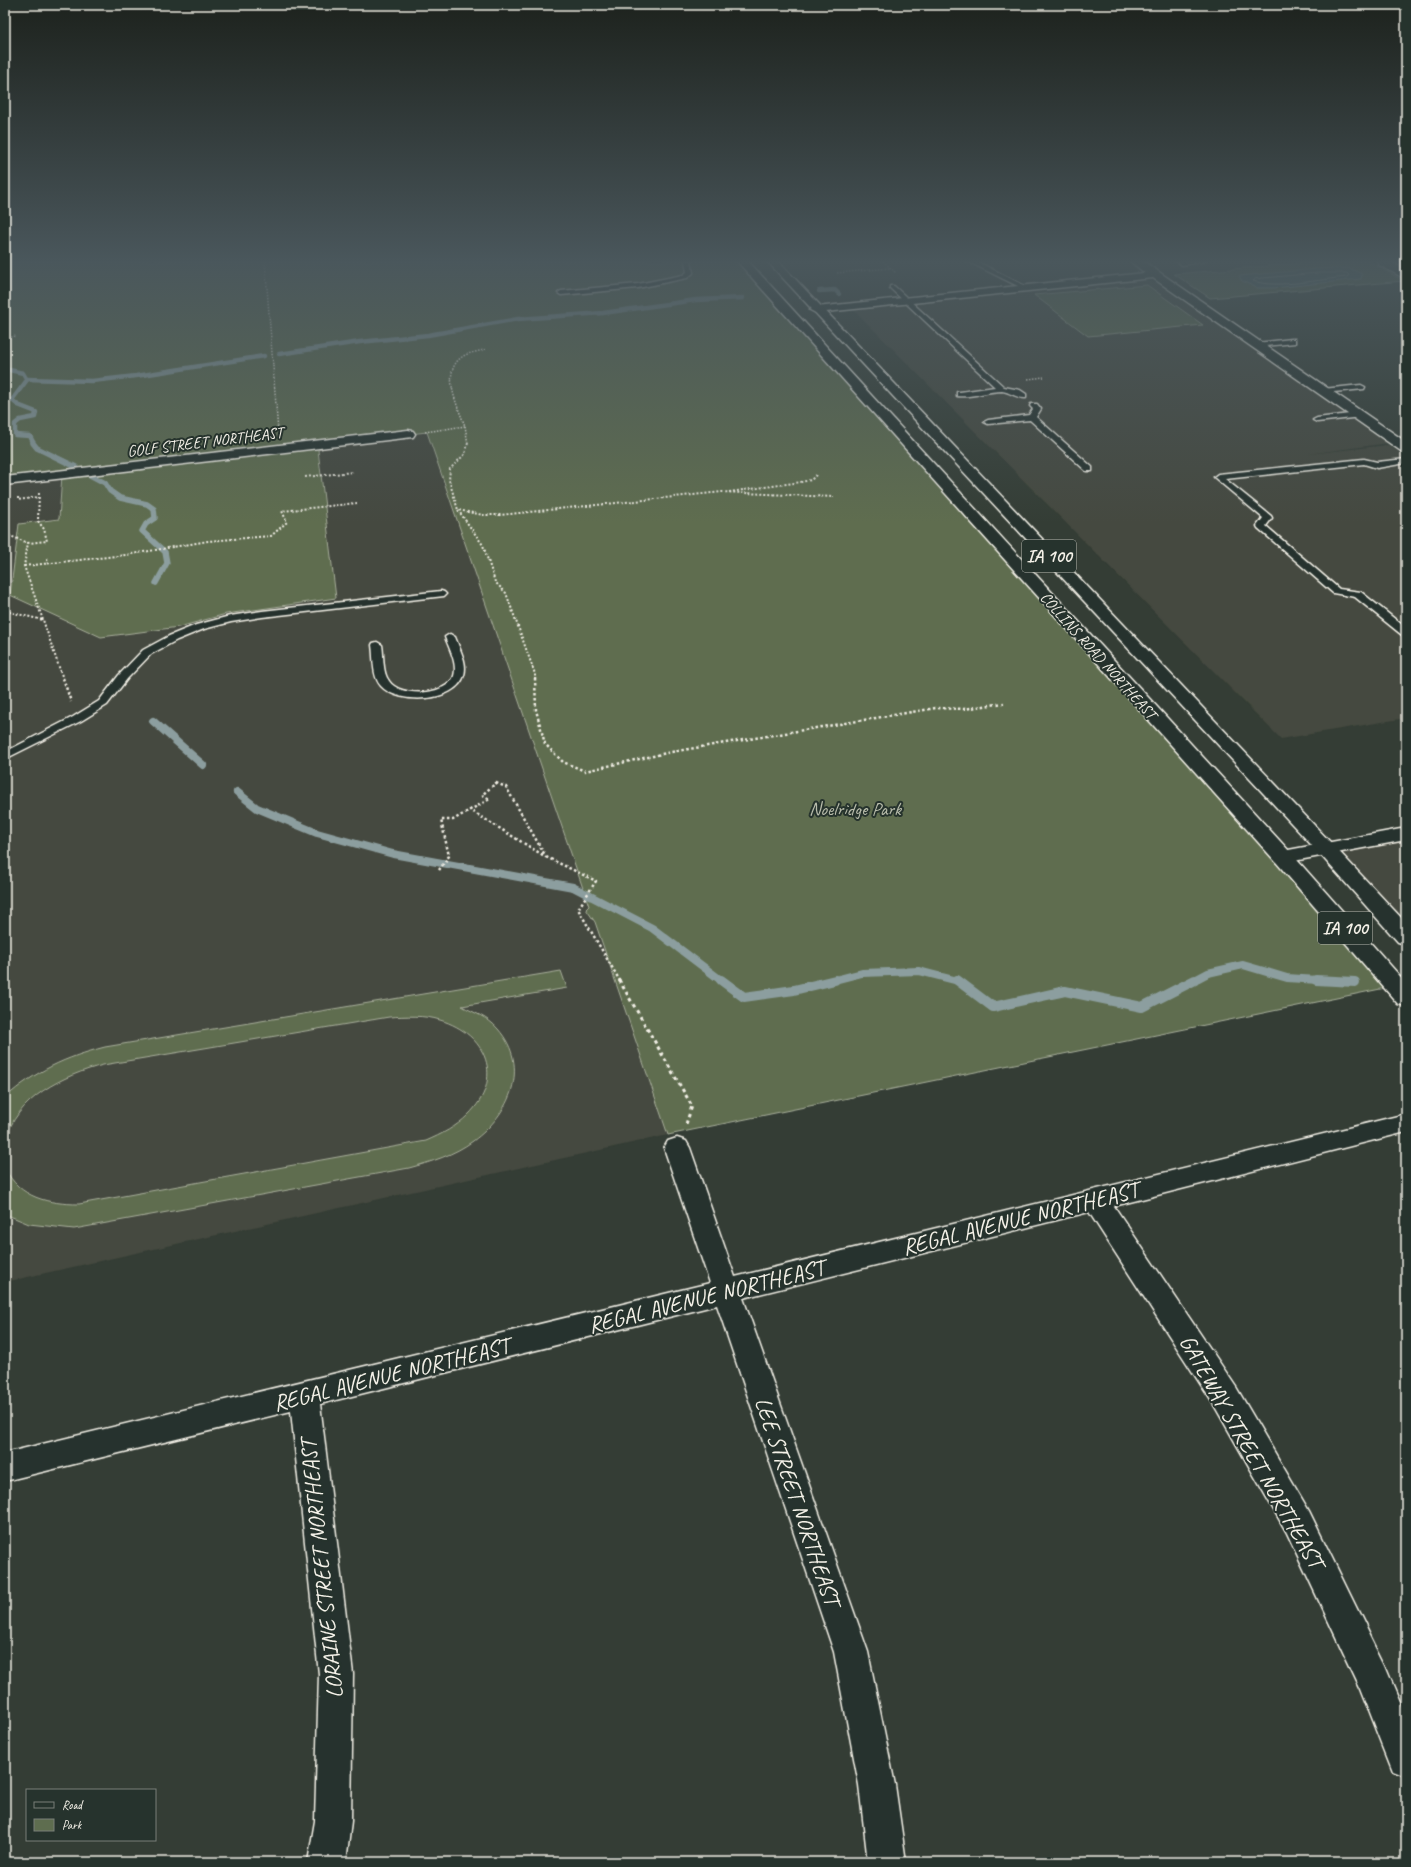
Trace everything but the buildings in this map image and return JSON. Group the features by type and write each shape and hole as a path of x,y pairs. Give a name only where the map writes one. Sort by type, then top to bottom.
{"main road":[{"name":"COLLINS ROAD NORTHEAST","path":"821,348 1283,857 1406,998"},
{"name":"COLLINS ROAD NORTHEAST","path":"844,348 1326,850 1406,937"},
{"path":"1261,348 1405,447"},
{"name":"GOLF STREET NORTHEAST","path":"5,481 408,434"},
{"path":"1283,857 1406,834"},
{"name":"REGAL AVENUE NORTHEAST","path":"5,1467 304,1395 1095,1199 1405,1124"},
{"name":"LEE STREET NORTHEAST","path":"677,1148 725,1291 851,1652 877,1784 887,1862"},
{"name":"GATEWAY STREET NORTHEAST","path":"1095,1199 1225,1396 1298,1522 1374,1678 1406,1759"},
{"name":"LORAINE STREET NORTHEAST","path":"304,1395 336,1674 333,1821 327,1862"}],"lane":[{"path":"958,348 1002,389"},
{"path":"1323,391 1361,387"},
{"path":"960,394 1002,389 1020,393 1023,396"},
{"path":"1032,417 1037,409 1034,406"},
{"path":"1317,420 1358,415"},
{"path":"988,422 1032,417 1089,469"},
{"path":"1406,461 1378,465 1364,461 1218,478 1268,518 1261,526 1336,591 1358,594 1406,633"},
{"path":"5,756 77,719 104,703 123,677 147,652 173,638 200,627 230,619 262,614 441,594"},
{"path":"377,645 382,678 386,685 394,691 400,693 422,696 440,692 452,685 459,676 458,666 450,637"}],"path":[{"path":"272,348 280,449"},
{"path":"486,349 461,357 452,369 452,385 470,444 466,454 450,469 449,480 458,510 483,545 495,582 506,593 535,674 536,710 545,744 563,762 585,771 671,752 936,708 964,709 1004,702"},
{"path":"408,434 465,426"},
{"path":"305,478 353,472"},
{"path":"458,510 483,515 500,515 722,492 801,482 811,480 816,475"},
{"path":"5,534 28,543 46,540 44,529 38,522 37,514 41,477"},
{"path":"722,492 834,497"},
{"path":"18,495 18,500 38,497"},
{"path":"24,566 48,562 152,552 221,539 271,536 287,522 282,511 357,503"},
{"path":"28,543 24,566 77,719"},
{"path":"47,558 48,562"},
{"path":"5,611 43,620"},
{"path":"439,870 448,856 441,820 453,820 490,799 482,795 496,783 506,787 546,856"},
{"path":"470,810 546,856 596,881 578,909 692,1106 677,1148"}],"shaded area":[{"path":"892,348 1252,348 1389,443 1308,454 1388,445 1406,457 1406,718 1281,739"},
{"path":"427,432 668,1135 5,1282 5,481 63,474 59,519 101,637 179,627 226,614 336,598 318,450 349,441"},
{"path":"1406,834 1406,937 1326,849"}],"green space":[{"name":"Noelridge Park","path":"5,348 820,348 1395,986 668,1135 595,922 586,909 589,906 427,432 349,441 318,450 336,598 226,614 179,627 101,637 10,595 19,524 59,519 62,475 5,481"},
{"path":"561,971 567,988 462,1006 485,1018 494,1025 508,1044 513,1059 514,1074 512,1089 506,1104 486,1130 466,1146 434,1161 409,1168 74,1229 29,1224 5,1214 5,1168 18,1186 27,1193 46,1201 79,1204 426,1141 448,1130 468,1115 479,1101 486,1087 488,1073 486,1059 479,1047 469,1036 456,1027 440,1020 428,1017 389,1017 103,1065 88,1069 57,1082 30,1101 10,1126 5,1142 5,1098 28,1080 64,1060 105,1047"}],"waterway":[{"path":"279,354 319,348"},
{"path":"26,379 92,381 136,376 264,356"},
{"path":"5,369 23,373 26,379"},
{"path":"26,379 12,400 18,405 36,412 35,417 20,420 15,424 15,435 30,436 34,444"},
{"path":"33,443 37,448 76,467"},
{"path":"90,475 105,483 110,491 120,498 147,504 154,509 155,518 146,524 142,531 165,552 167,563 156,583"},
{"path":"153,721 203,765"},
{"path":"237,792 257,808 317,833 393,854 573,887 652,928 722,981"},
{"path":"1193,981 1208,973 1243,965 1287,978 1324,980"},
{"path":"833,981 862,973 919,971 958,981"},
{"path":"721,980 744,997 794,990 833,981"},
{"path":"957,980 993,1007 1065,991 1142,1007 1195,980"},
{"path":"1316,980 1324,980"},
{"path":"1324,980 1355,982"},
{"path":"1324,980 1333,981"}]}
